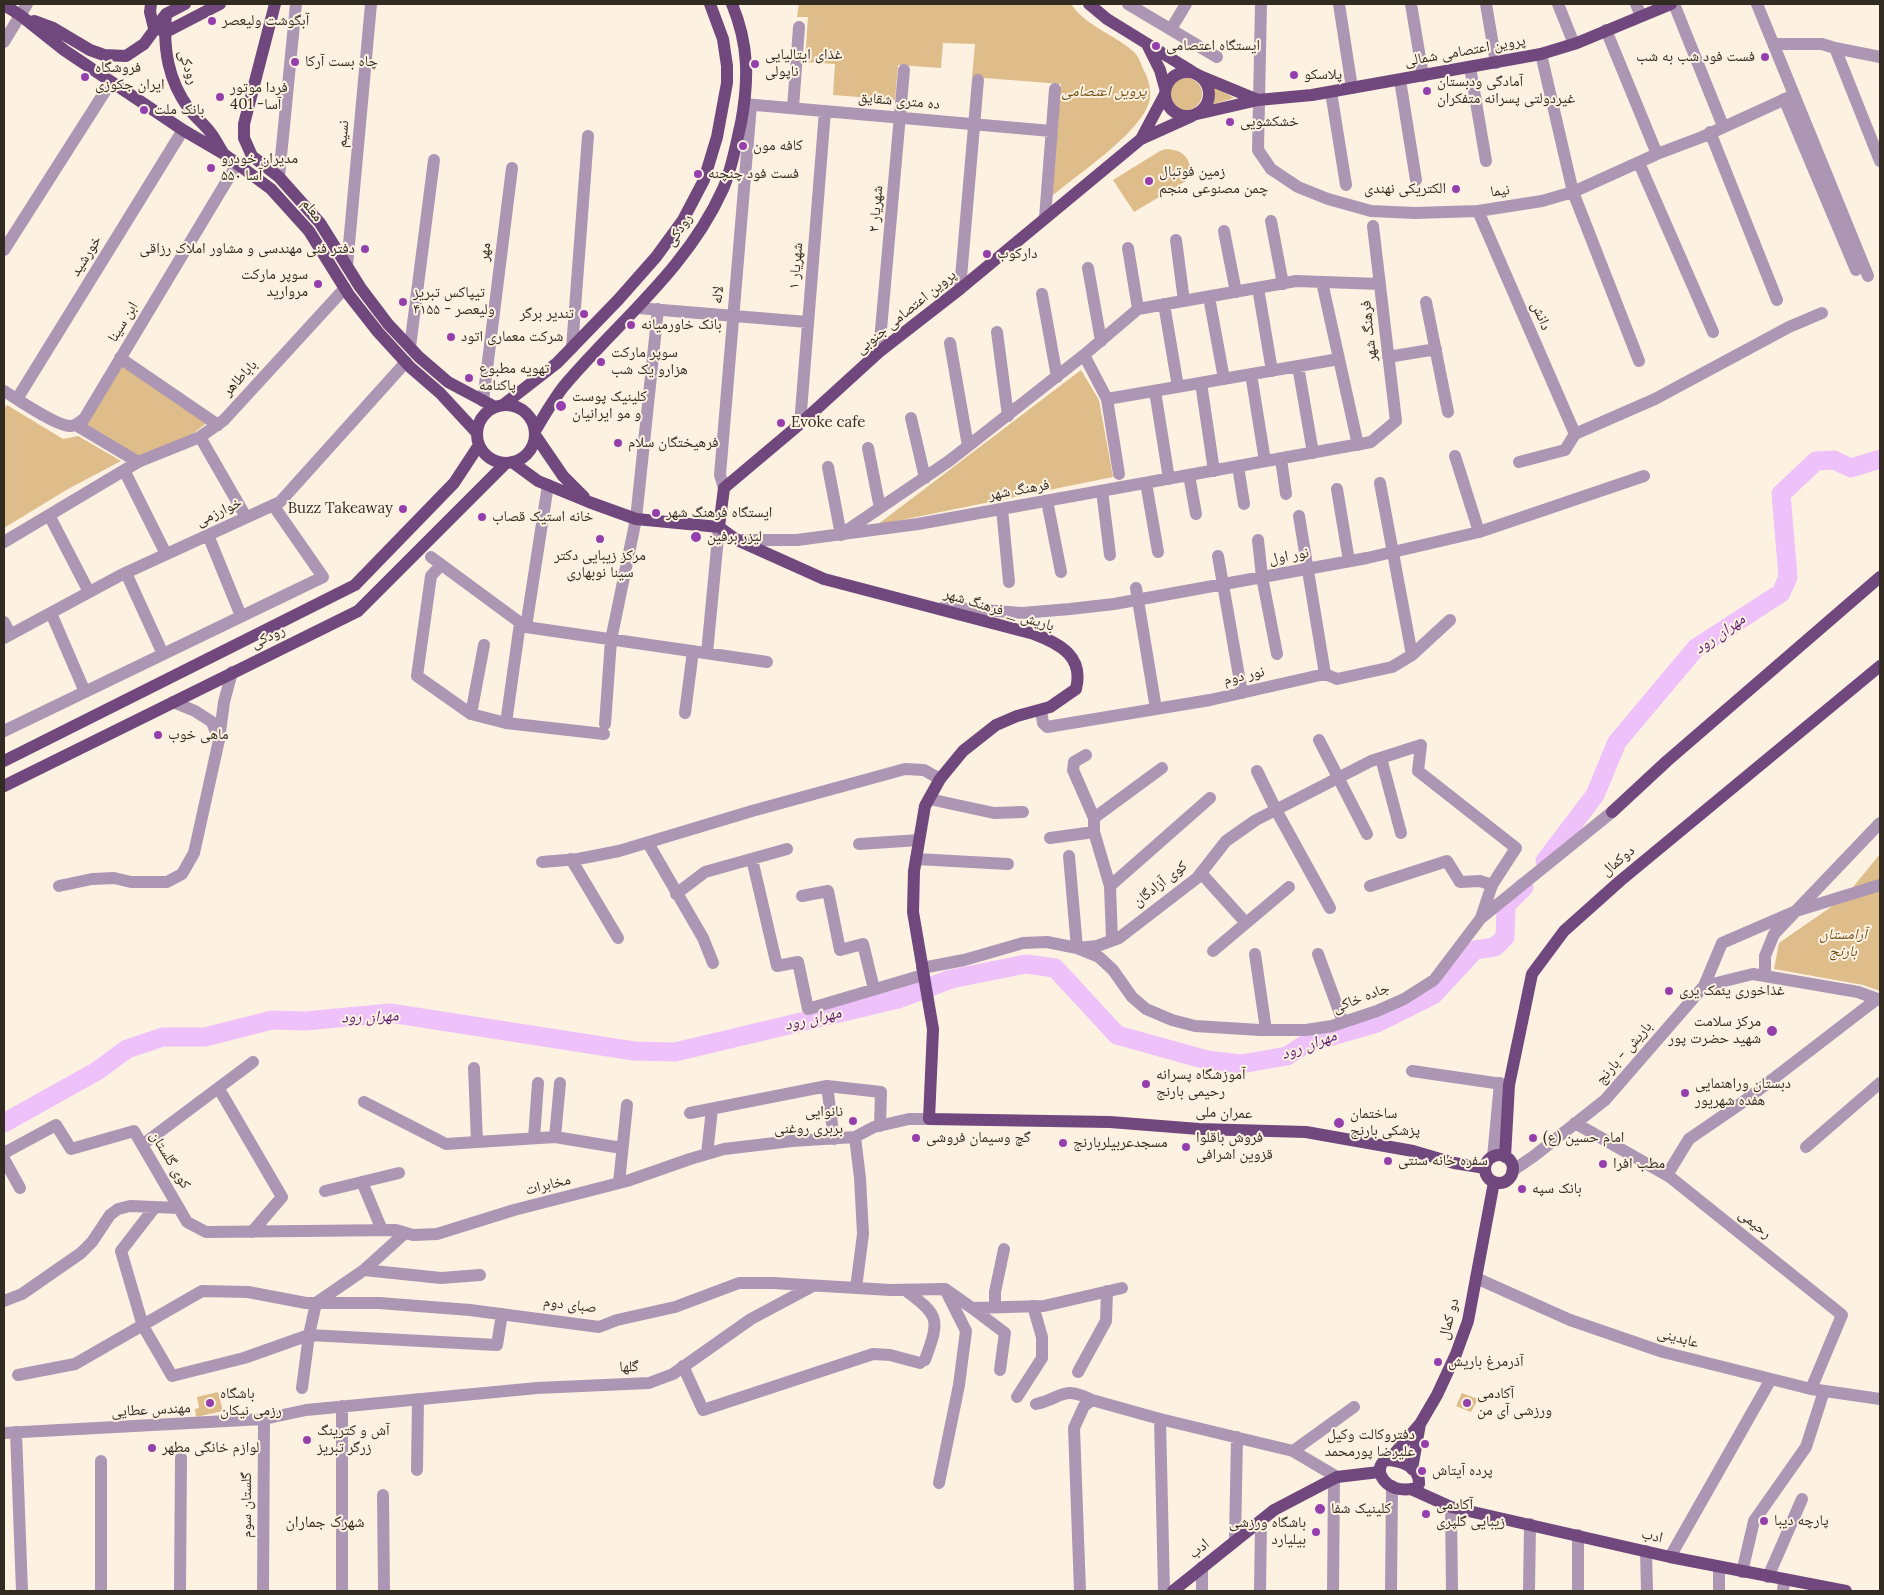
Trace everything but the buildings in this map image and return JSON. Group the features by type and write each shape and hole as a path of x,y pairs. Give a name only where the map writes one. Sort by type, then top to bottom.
{"main road":[{"path":"151,4 150,12 159,31"},
{"path":"159,31 166,9 185,4"},
{"path":"20,15 53,28 90,50 114,57 126,56 159,31 220,4"},
{"name":"معلم","path":"275,4 244,124 244,138 252,156 279,177 320,223 360,287 388,324 410,347 448,382 494,404"},
{"name":"رودکى","path":"494,404 551,368 572,348 656,257 683,220 704,180 717,137 727,83 727,66 723,39 710,4"},
{"name":"رودکى","path":"535,433 563,387 672,270 700,231 723,188 748,105 747,65 743,34 732,4"},
{"name":"پروین اعتصامی شمالی","path":"1089,4 1107,19 1148,46 1196,74 1258,100"},
{"name":"پروین اعتصامی شمالی","path":"1195,115 1258,100 1331,92 1541,54 1574,44 1672,4"},
{"name":"معلم","path":"4,5 20,15 64,50 183,130 224,154 272,189 309,231 345,288 378,332 406,362 440,392 478,439"},
{"name":"رودکی","path":"159,31 178,92 190,111 210,132 224,154"},
{"path":"1148,46 1160,70 1165,99 1171,109 1180,115 1195,115 1205,106 1209,96 1207,84 1196,74 1181,72 1171,78 1165,91"},
{"path":"727,83 746,84"},
{"name":"پروین اعتصامی جنوبی","path":"1141,139 1165,91"},
{"name":"پروین اعتصامی جنوبی","path":"724,488 800,424 879,352 960,289 1141,139 1195,115"},
{"path":"667,241 682,255"},
{"path":"589,502 563,476 535,433 533,423 524,411 510,405 494,404 480,420 478,439 482,451 493,460 509,463 538,481 589,502 636,519 719,526 724,488"},
{"path":"509,463 518,460 528,453 535,433"},
{"name":"رودکی","path":"4,761 355,585 454,483 478,439"},
{"name":"رودکی","path":"4,786 358,611 509,463"},
{"name":"باریش _ فرهنگ شهر","path":"719,526 736,540 824,579 1034,634 1052,641 1066,650 1075,662 1079,676 1076,689 1050,708 1016,716 996,725 963,751 940,779 925,806 916,859 913,912 933,1029 929,1119"},
{"path":"1612,812 1667,760 1880,577"},
{"name":"دوکمال","path":"1499,1157 1504,1084 1532,974 1564,931 1620,880 1880,666"},
{"name":"عمران ملی","path":"929,1119 1110,1122 1199,1129 1306,1132 1413,1150 1454,1163 1485,1168"},
{"path":"1499,1157 1512,1165 1512,1171 1511,1176 1498,1183 1489,1179 1485,1168 1487,1161 1499,1157"},
{"name":"دو کمال","path":"1420,1424 1456,1354 1468,1321 1489,1214 1497,1203 1498,1183"},
{"path":"1420,1424 1414,1479 1403,1489 1392,1486 1382,1478 1380,1472 1381,1463 1389,1460 1420,1424"},
{"path":"1389,1460 1401,1462 1414,1479 1451,1506"},
{"name":"ادب","path":"1173,1591 1274,1510 1335,1478 1380,1472"},
{"name":"ادب","path":"1451,1506 1670,1557 1768,1577 1783,1585 1844,1591"}],"street":[{"path":"4,42 27,4"},
{"path":"279,177 296,4"},
{"name":"نسیم","path":"347,266 371,4"},
{"path":"1128,4 1217,57"},
{"path":"1171,29 1186,4"},
{"name":"نیما","path":"1261,4 1258,150 1271,169 1298,187 1328,199 1371,210 1415,213 1478,210 1542,201 1573,192 1789,97"},
{"path":"1339,4 1352,88"},
{"path":"1411,4 1422,76"},
{"path":"1486,4 1496,63"},
{"path":"1558,4 1574,44"},
{"path":"1636,4 1641,16"},
{"path":"1672,4 1723,126"},
{"path":"1757,4 1774,44 1789,97 1856,270"},
{"path":"793,108 799,27"},
{"path":"1606,30 1657,154"},
{"path":"1774,44 1822,44 1880,57"},
{"path":"1835,48 1880,161"},
{"path":"1541,54 1573,192 1639,361"},
{"path":"1470,67 1486,161"},
{"name":"شهریار ۲","path":"879,352 904,70"},
{"path":"960,289 978,80"},
{"path":"1400,80 1416,180"},
{"path":"4,250 111,82"},
{"path":"1044,218 1055,89"},
{"path":"1331,92 1346,184"},
{"path":"1789,97 1868,276"},
{"name":"ده متری شقایق","path":"748,105 1051,131"},
{"name":"لاله","path":"724,488 720,475 748,105"},
{"name":"شهریار ۱","path":"800,424 825,111"},
{"name":"خورشید","path":"17,398 183,130"},
{"path":"1710,132 1777,300"},
{"path":"572,348 588,136"},
{"path":"410,347 434,160"},
{"path":"1639,163 1713,332"},
{"name":"ابن سینا","path":"76,424 84,419 238,164"},
{"name":"مهر","path":"494,404 512,168"},
{"name":"دانش","path":"1478,210 1575,434"},
{"path":"1271,221 1284,284"},
{"path":"1373,226 1380,284"},
{"path":"1224,231 1236,292"},
{"path":"1176,240 1184,301"},
{"path":"1128,248 1138,309"},
{"path":"1088,268 1101,341"},
{"name":"فرهنگ شهر","path":"1296,282 1380,284 1396,421 1371,442 918,524 841,535 925,478 1008,416 1138,309 1296,282"},
{"path":"1322,282 1358,445"},
{"name":"باباطاهر","path":"4,542 138,462 200,438 218,425 345,288"},
{"path":"1258,288 1272,371"},
{"path":"1042,294 1057,377"},
{"path":"1209,297 1224,379"},
{"path":"1426,302 1448,412"},
{"path":"1164,304 1178,387"},
{"path":"638,308 807,322"},
{"path":"441,565 431,576 418,676 471,714 506,723 605,729 612,640 636,519 658,309"},
{"path":"1519,462 1565,450 1575,434 1655,400 1789,327 1822,313"},
{"path":"997,332 1008,416"},
{"path":"950,343 968,446"},
{"path":"1388,357 1436,349"},
{"path":"1084,355 1107,399 1118,474"},
{"path":"120,358 218,425"},
{"path":"1107,399 1339,359"},
{"name":"خوارزمی","path":"7,636 126,573 280,502 406,362"},
{"path":"1298,366 1313,453"},
{"path":"1251,374 1265,462"},
{"path":"1201,383 1214,471"},
{"path":"4,390 56,422 68,426 76,424 138,462"},
{"path":"1155,391 1169,479"},
{"path":"911,418 925,478"},
{"path":"200,438 246,517"},
{"path":"868,448 880,508"},
{"path":"1455,456 1479,532"},
{"path":"1281,459 1286,494"},
{"path":"1238,466 1244,504"},
{"path":"736,540 797,540 841,535 828,467"},
{"path":"124,470 166,554"},
{"path":"1189,475 1196,514"},
{"name":"نور اول","path":"930,606 1022,613 1070,609 1137,594 1223,584 1307,569 1392,553 1479,532 1644,476"},
{"path":"1146,483 1158,552"},
{"path":"1380,483 1412,655"},
{"path":"506,723 548,485"},
{"path":"1337,488 1349,561"},
{"path":"1102,491 1110,555"},
{"path":"1047,501 1061,572"},
{"path":"4,729 323,577 273,505"},
{"path":"1002,509 1009,582"},
{"path":"49,515 89,592"},
{"path":"1298,516 1325,674"},
{"path":"707,653 719,526"},
{"path":"208,535 241,616"},
{"path":"1258,540 1262,577 1277,654"},
{"path":"1218,556 1242,693"},
{"path":"430,557 523,625 767,662"},
{"path":"126,573 163,654"},
{"path":"1137,594 1156,709"},
{"path":"51,613 85,692"},
{"name":"نور دوم","path":"1041,710 1043,723 1046,727 1210,700 1325,674 1337,679 1392,667 1412,655 1450,620"},
{"path":"4,622 7,636"},
{"path":"471,714 484,645"},
{"path":"685,713 693,651"},
{"path":"59,886 92,879 114,878 130,882 166,882 182,874 194,853 219,740 224,702 232,672"},
{"path":"173,702 195,711 212,722 219,740"},
{"path":"1319,740 1367,834"},
{"name":"کوی آزادگان","path":"752,859 776,966 798,962 808,1009 874,989 922,971 1023,944 1047,942 1077,948 1097,946 1118,938 1197,878 1226,841 1256,820 1381,758 1421,746 1418,771 1516,848 1492,885"},
{"path":"1086,755 1074,762 1073,770 1094,818 1094,832 1110,886 1112,940"},
{"path":"1381,758 1401,833"},
{"path":"542,862 619,851 905,768 924,770 940,779"},
{"path":"1094,818 1162,768"},
{"path":"1257,771 1276,810 1330,908"},
{"path":"1110,886 1210,798"},
{"path":"929,799 994,813 1023,812"},
{"name":"جاده خاکی","path":"1077,948 1099,957 1112,970 1132,997 1146,1009 1195,1026 1306,1030 1343,1022 1377,1011 1404,999 1434,980 1482,918 1612,812"},
{"path":"1765,976 1764,956 1774,934 1880,824"},
{"path":"1050,838 1094,832"},
{"path":"858,844 919,840"},
{"path":"648,843 702,938 713,963"},
{"path":"676,894 704,872 787,849"},
{"path":"1068,856 1077,948"},
{"path":"571,859 618,938"},
{"path":"916,859 1008,864"},
{"path":"1370,886 1447,862 1460,882 1480,881 1492,885 1482,918"},
{"path":"1201,873 1246,923"},
{"name":"باریش - بارنج","path":"1512,1171 1605,1100 1704,986 1722,943 1796,911 1880,885"},
{"path":"1213,951 1288,887"},
{"path":"802,896 828,891 840,950 862,944 874,989"},
{"path":"1255,954 1266,1030"},
{"path":"1318,954 1343,1022"},
{"path":"1704,986 1753,974 1858,992 1878,999"},
{"path":"1667,1175 1689,1139 1743,1102 1878,999"},
{"path":"142,1145 253,1062"},
{"path":"474,1068 477,1142"},
{"path":"1412,1071 1504,1084"},
{"path":"534,1138 538,1083"},
{"path":"555,1137 560,1083"},
{"path":"1806,1146 1880,1083"},
{"path":"827,1086 834,1139"},
{"path":"690,1113 827,1086 881,1092 880,1126"},
{"path":"219,1089 282,1197 252,1232"},
{"path":"364,1102 446,1144 555,1137 622,1148"},
{"path":"619,1184 627,1104"},
{"path":"707,1154 712,1108"},
{"name":"مخابرات","path":"179,1208 187,1222 206,1232 396,1230 413,1236 437,1234 514,1210 619,1184 724,1148 855,1137 874,1127 910,1119 929,1119"},
{"name":"رحیمی","path":"1575,1123 1667,1175 1842,1315 1818,1390"},
{"name":"کوی گلستان","path":"4,1153 56,1125 71,1149 134,1131 179,1208"},
{"path":"855,1137 864,1234 856,1288"},
{"path":"4,1159 20,1188"},
{"path":"325,1191 399,1173"},
{"path":"362,1182 382,1230"},
{"path":"4,1301 22,1294 81,1253 92,1242 110,1215 118,1209 130,1206 179,1208"},
{"path":"155,1207 121,1251 143,1326 172,1376 244,1358 309,1335 497,1345 502,1314"},
{"path":"302,1388 309,1335 316,1303 364,1270 405,1233"},
{"path":"995,1307 995,1292 1004,1249"},
{"path":"364,1270 441,1278 480,1275"},
{"name":"عابدینی","path":"1476,1278 1570,1320 1655,1349 1818,1390 1880,1399"},
{"name":"صبای دوم","path":"18,1375 76,1364 202,1291 248,1292 316,1303 379,1303 502,1314 599,1326 675,1307 738,1283 905,1290 945,1289"},
{"name":"گلها","path":"418,1399 537,1388 648,1383 673,1374 751,1319 813,1286"},
{"path":"972,1308 1044,1306 1122,1288"},
{"path":"945,1289 1005,1333 1000,1370"},
{"path":"939,1483 959,1385 966,1331 945,1289"},
{"path":"683,1366 703,1410 874,1354 922,1361 935,1332 934,1319 926,1305 905,1290"},
{"path":"1078,1372 1106,1321 1107,1291"},
{"path":"1017,1396 1042,1358 1042,1336 1033,1306"},
{"path":"1670,1557 1771,1379"},
{"path":"1742,1572 1754,1521 1806,1447 1818,1390"},
{"path":"1036,1404 1048,1402 1062,1393 1080,1394 1092,1400 1160,1419 1293,1451 1335,1478 1333,1591"},
{"path":"417,1470 418,1399"},
{"name":"مهندس عطایی","path":"10,1432 264,1419 306,1410 418,1399"},
{"path":"1080,1591 1074,1428 1084,1406 1092,1400"},
{"path":"342,1406 342,1591"},
{"path":"1293,1451 1354,1407"},
{"name":"گلستان سوم","path":"263,1591 264,1419"},
{"path":"1160,1419 1164,1591"},
{"path":"10,1432 22,1591"},
{"path":"1235,1541 1237,1437"},
{"path":"180,1591 181,1458"},
{"path":"101,1461 101,1591"},
{"path":"1391,1591 1392,1486"},
{"path":"383,1495 384,1591"},
{"path":"1768,1577 1802,1499"},
{"path":"1451,1506 1452,1591"},
{"path":"1260,1521 1260,1591"},
{"path":"1529,1591 1530,1524"},
{"path":"1578,1535 1578,1591"},
{"path":"1646,1551 1647,1591"},
{"path":"1202,1567 1202,1591"},
{"path":"1719,1567 1719,1591"}],"green space":[{"name":"پروین اعتصامى","path":"799,4 1071,4 1085,19 1135,54 1149,82 1148,105 1132,129 1119,142 1052,196 1061,84 972,77 975,44 943,43 941,68 898,65 895,100 833,95 835,64 805,62 808,17 797,17"},
{"path":"1186,78 1198,82 1202,94 1198,106 1186,110 1174,106 1170,94 1174,82"},
{"path":"1213,86 1234,98 1211,105 1214,93"},
{"name":"زمین فوتبال چمن مصنوعی منجم","path":"1166,149 1179,151 1187,158 1190,168 1186,181 1134,212 1113,180"},
{"path":"122,364 207,423 190,436 137,457 87,427 86,421"},
{"path":"1081,370 1099,400 1113,477 877,525"},
{"path":"7,405 63,439 78,436 121,461 68,489 4,528 4,409"},
{"name":"آرامستان بارنج","path":"1880,854 1880,991 1863,985 1774,969 1779,943 1844,898"},
{"name":"باشگاه رزمی نیکان","path":"218,1392 223,1411 196,1417 195,1409 199,1408 197,1397"},
{"name":"آکادمی ورزشی آی من","path":"1462,1393 1478,1399 1471,1412 1456,1406"}],"waterway":[{"name":"مهران رود","path":"1545,861 1595,795 1617,742 1696,648 1781,593 1788,577 1781,494 1816,461 1834,460 1851,468 1880,459"},
{"name":"مهران رود","path":"4,1123 97,1071 127,1049 163,1037 205,1037 272,1020 305,1021 390,1013 634,1051 675,1052 898,999 951,979 1026,964 1055,968 1117,1035 1207,1060 1241,1064 1287,1056 1307,1043 1377,1023 1433,995 1475,950 1495,947 1505,937 1506,905 1524,887"}],"place":[{"name":"آبگوشت ولیعصر","path":"212,21"},
{"name":"ایستگاه اعتصامی","path":"1156,46"},
{"name":"فست فود شب به شب","path":"1765,57"},
{"name":"چاه بست آرکا","path":"295,62"},
{"name":"غذای ایتالیایی ناپولی","path":"755,64"},
{"name":"پلاسکو","path":"1294,75"},
{"name":"فروشگاه ایران جکوزی","path":"85,77"},
{"name":"آمادگی ودبستان غیردولتی پسرانه متفکران","path":"1427,91"},
{"name":"فردا موتور 401 -آسا","path":"220,97"},
{"name":"بانک ملت","path":"144,110"},
{"name":"خشکشویی","path":"1230,122"},
{"name":"کافه مون","path":"743,146"},
{"name":"مدیران خودرو ۵۵۰ آسا","path":"211,168"},
{"name":"فست فود چنچنه","path":"698,174"},
{"name":"زمین فوتبال چمن مصنوعی منجم","path":"1149,181"},
{"name":"الکتریکی نهندی","path":"1456,189"},
{"name":"دفتر فنی مهندسی و مشاور املاک رزاقی","path":"365,249"},
{"name":"دارکوب","path":"987,254"},
{"name":"سوپر مارکت مروارید","path":"318,284"},
{"name":"تیپاکس تبریز ولیعصر - ۴۱۵۵","path":"403,302"},
{"name":"تندیر برگر","path":"584,314"},
{"name":"بانک خاورمیانه","path":"631,325"},
{"name":"شرکت معماری اتود","path":"451,337"},
{"name":"سوپر مارکت هزارو یک شب","path":"601,362"},
{"name":"تهویه مطبوع پاکنامه","path":"469,378"},
{"name":"کلینیک پوست و مو ایرانیان","path":"561,406"},
{"name":"Evoke cafe","path":"781,423"},
{"name":"فرهیختگان سلام","path":"618,443"},
{"name":"Buzz Takeaway","path":"403,509"},
{"name":"ایستگاه فرهنگ شهر","path":"656,513"},
{"name":"خانه استیک قصاب","path":"482,517"},
{"name":"لیزر برفین","path":"696,537"},
{"name":"مرکز زیبایی دکتر سینا نوبهاری","path":"600,539"},
{"name":"ماهی خوب","path":"158,735"},
{"name":"غذاخوری یئمک یری","path":"1669,991"},
{"name":"مرکز سلامت شهید حضرت پور","path":"1772,1031"},
{"name":"آموزشگاه پسرانه رحیمی بارنج","path":"1146,1084"},
{"name":"دبستان وراهنمایی هفده شهریور","path":"1685,1093"},
{"name":"نانوایی بربری روغنی","path":"853,1121"},
{"name":"ساختمان پزشکی بارنج","path":"1339,1123"},
{"name":"گچ وسیمان فروشی","path":"916,1138"},
{"name":"امام حسین (ع)","path":"1533,1138"},
{"name":"مسجدعربیلربارنج","path":"1063,1143"},
{"name":"فروش باقلوا قزوین اشرافی","path":"1186,1147"},
{"name":"سفره خانه سنتی","path":"1388,1161"},
{"name":"مطب افرا","path":"1603,1164"},
{"name":"بانک سپه","path":"1522,1189"},
{"name":"آذرمرغ باریش","path":"1438,1362"},
{"name":"باشگاه رزمی نیکان","path":"210,1403"},
{"name":"آکادمی ورزشی آی من","path":"1467,1403"},
{"name":"آش و کترینگ زرگر تبریز","path":"307,1440"},
{"name":"دفتروکالت وکیل علیرضا پورمحمد","path":"1425,1444"},
{"name":"لوازم خانگی مطهر","path":"152,1448"},
{"name":"پرده‌ آیتاش","path":"1422,1471"},
{"name":"کلینیک شفا","path":"1320,1509"},
{"name":"آکادمی زیبایی گلپری","path":"1426,1514"},
{"name":"پارچه دیبا","path":"1764,1521"},
{"name":"باشگاه ورزشی بیلیارد","path":"1316,1532"}],"district":[{"name":"شهرک جماران","path":"325,1522"}]}
